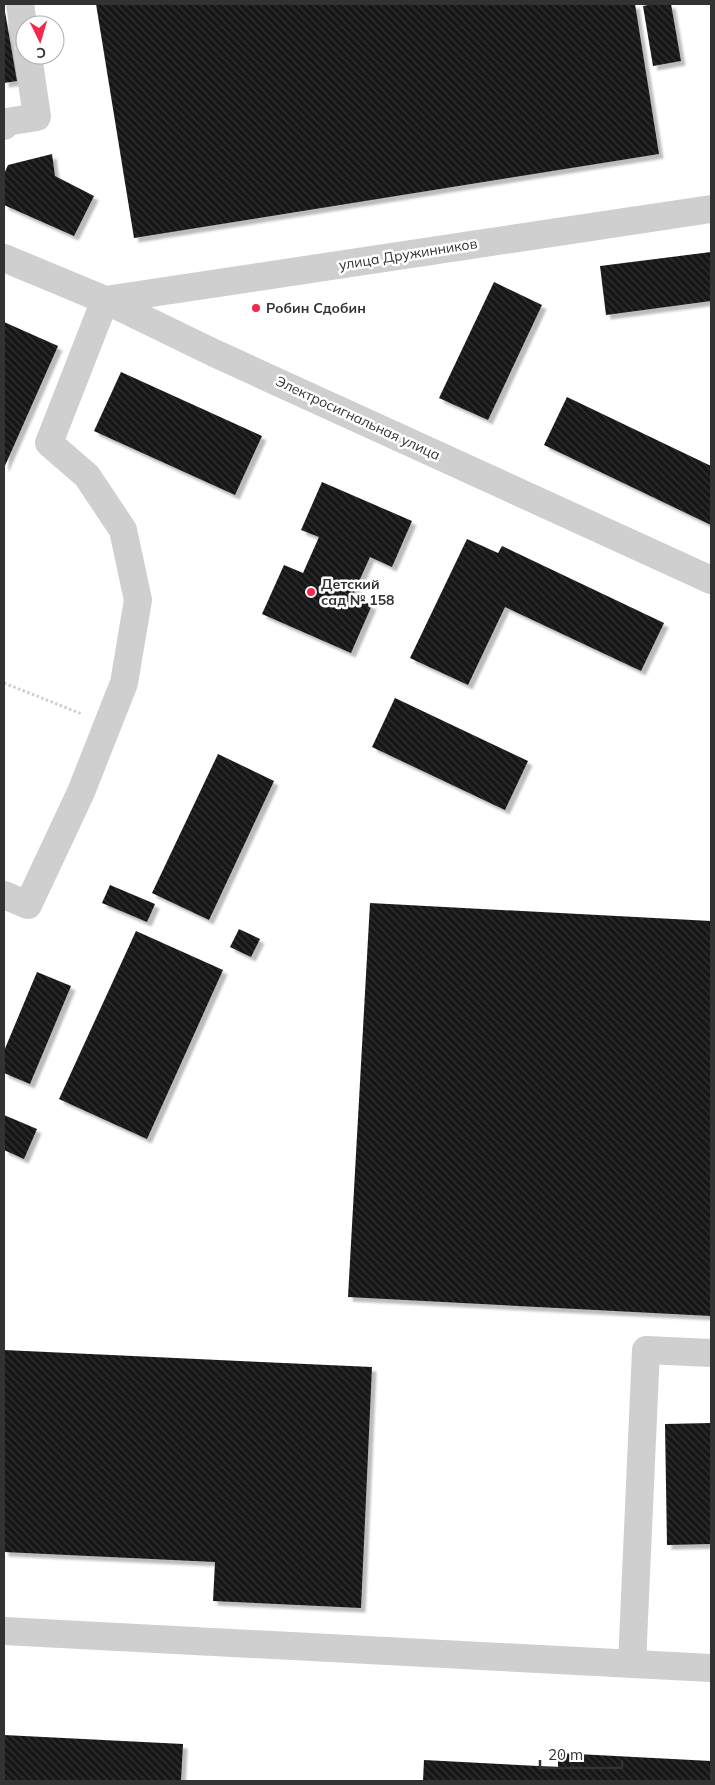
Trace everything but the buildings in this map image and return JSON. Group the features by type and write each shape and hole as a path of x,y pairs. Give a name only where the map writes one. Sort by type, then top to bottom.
{"street":[{"path":"4,126 6,122 37,117 29,65"},
{"name":"улица Дружинников","path":"105,300 711,208"},
{"name":"Электросигнальная улица","path":"4,258 105,300 214,353 711,580"},
{"path":"16,900 81,792 124,683 138,600 123,530 88,476 49,443 105,300"},
{"path":"632,1664 646,1350 711,1353"},
{"path":"4,1631 711,1668"}],"path":[{"path":"4,683 107,724"}],"place":[{"name":"Робин Сдобин","path":"256,308"},
{"name":"Детский сад № 158","path":"311,592"}]}
